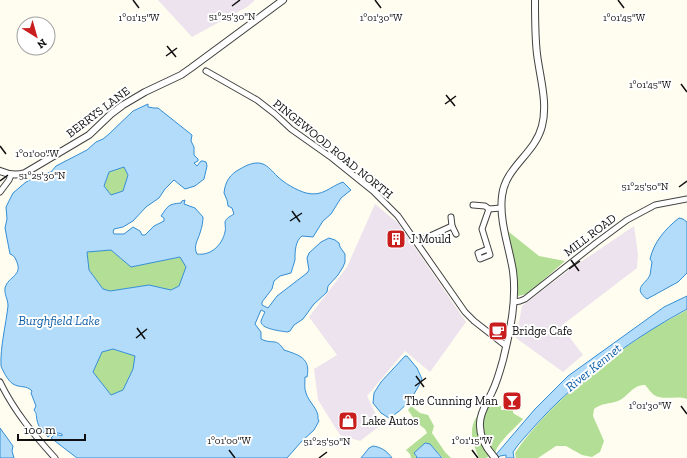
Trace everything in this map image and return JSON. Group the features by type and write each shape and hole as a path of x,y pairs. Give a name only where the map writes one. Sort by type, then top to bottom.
{"street":[{"name":"BERRYS LANE","path":"11,175 17,175 25,172 79,142 123,105 145,92 181,75 283,0"},
{"path":"495,458 490,452 481,433 480,421 497,380 506,346 514,302 513,270 501,208 503,189 507,179 515,167 540,135 545,109 537,54 535,0"},
{"name":"PINGEWOOD ROAD NORTH","path":"209,72 227,84 257,100 275,114 290,129 332,158 368,187 398,216 465,312 506,346"},
{"path":"0,171 11,175 0,192"},
{"name":"MILL ROAD","path":"514,302 525,299 627,220 654,205 687,198"},
{"path":"472,206 485,206 489,209 501,208"},
{"path":"488,249 482,229 489,209"},
{"path":"451,217 452,226 456,234"},
{"path":"417,242 452,226"},
{"path":"0,382 18,414 36,438 55,458"}],"shaded area":[{"path":"158,0 255,0 247,7 192,37"},
{"path":"375,204 398,223 466,322 430,372 405,351 367,396 381,425 360,441 340,435 318,400 314,369 337,355 309,317 347,267"},
{"path":"634,226 638,254 637,268 561,326 583,355 563,372 516,338 522,306 569,270"}],"green space":[{"path":"124,167 128,175 123,191 111,195 104,186 109,172"},
{"path":"509,232 539,256 565,261 527,294 518,296"},
{"path":"111,250 131,267 181,257 186,267 179,286 171,290 149,285 110,291 103,289 89,270 87,251"},
{"path":"687,310 687,399 658,397 645,385 641,385 618,401 594,409 593,416 604,441 600,452 592,457 582,455 566,446 556,446 538,458 516,458 515,453 542,419 591,373 645,334"},
{"path":"113,349 135,356 133,369 123,390 111,395 93,372 102,351"},
{"path":"490,404 501,406 501,410 513,410 513,413 523,419 503,440 495,453 486,458 479,458 473,442 473,426 479,414 488,408"},
{"path":"411,406 420,413 428,415 434,426 432,433 451,458 443,458 430,444 425,443 414,453 416,458 411,458 410,454 406,450 427,433 425,429 417,423 408,410"}],"water":[{"name":"Burghfield Lake","path":"148,104 148,107 158,108 192,135 191,141 194,147 194,155 198,159 198,161 194,163 197,166 201,161 203,161 206,162 207,166 204,179 195,186 185,189 174,180 159,198 146,207 133,221 123,227 114,229 114,234 124,234 133,227 140,231 142,235 145,235 154,226 164,221 164,218 161,216 169,206 181,203 185,200 184,204 195,208 203,217 203,223 196,246 197,254 207,253 215,249 224,237 225,222 234,214 232,208 228,206 224,193 227,182 236,171 254,163 265,165 287,184 306,193 321,193 343,182 351,190 341,198 331,214 323,221 313,237 302,236 300,238 296,247 295,260 291,273 280,276 274,281 272,289 262,302 262,305 268,308 277,296 307,273 309,270 307,258 309,253 321,242 329,238 339,243 345,254 345,262 338,275 328,286 327,292 314,304 303,319 294,325 290,331 287,332 276,330 264,326 261,321 265,312 261,310 255,324 261,332 261,339 276,342 284,350 303,358 307,365 308,371 307,377 305,377 305,391 307,397 317,412 319,421 314,430 287,458 77,458 51,438 55,434 62,436 62,434 54,432 48,437 38,425 34,410 36,406 31,393 32,391 28,388 11,383 1,366 1,352 8,306 5,288 9,281 15,276 18,269 16,259 10,254 5,228 7,219 6,207 13,193 26,182 41,174 51,172 56,166 87,150 109,134 133,111","holes":["124,167 128,175 123,191 111,195 104,186 109,172","111,250 131,267 180,257 186,267 179,286 171,290 149,285 110,291 103,289 89,270 87,252","113,349 135,356 133,369 123,390 111,395 93,372 102,352"]},
{"path":"679,218 687,222 687,273 678,282 647,299 640,289 650,275 652,262 650,259 654,247 661,236"},
{"name":"River Kennet","path":"687,296 687,309 620,350 589,374 560,400 518,445 513,452 514,458 506,458 506,455 493,458 535,409 568,376 664,307"},
{"path":"405,356 407,356 417,368 422,379 408,402 400,411 389,418 381,413 373,403 374,393 381,382"},
{"path":"0,428 13,446 12,451 14,458 0,458"},
{"path":"425,443 430,444 442,458 416,458 417,457 414,453"},
{"path":"373,446 384,450 392,458 361,458 369,448"}],"place":[{"name":"J Mould","path":"396,239"},
{"name":"Bridge Cafe","path":"498,331"},
{"name":"The Cunning Man","path":"512,401"},
{"name":"Lake Autos","path":"348,421"}]}
